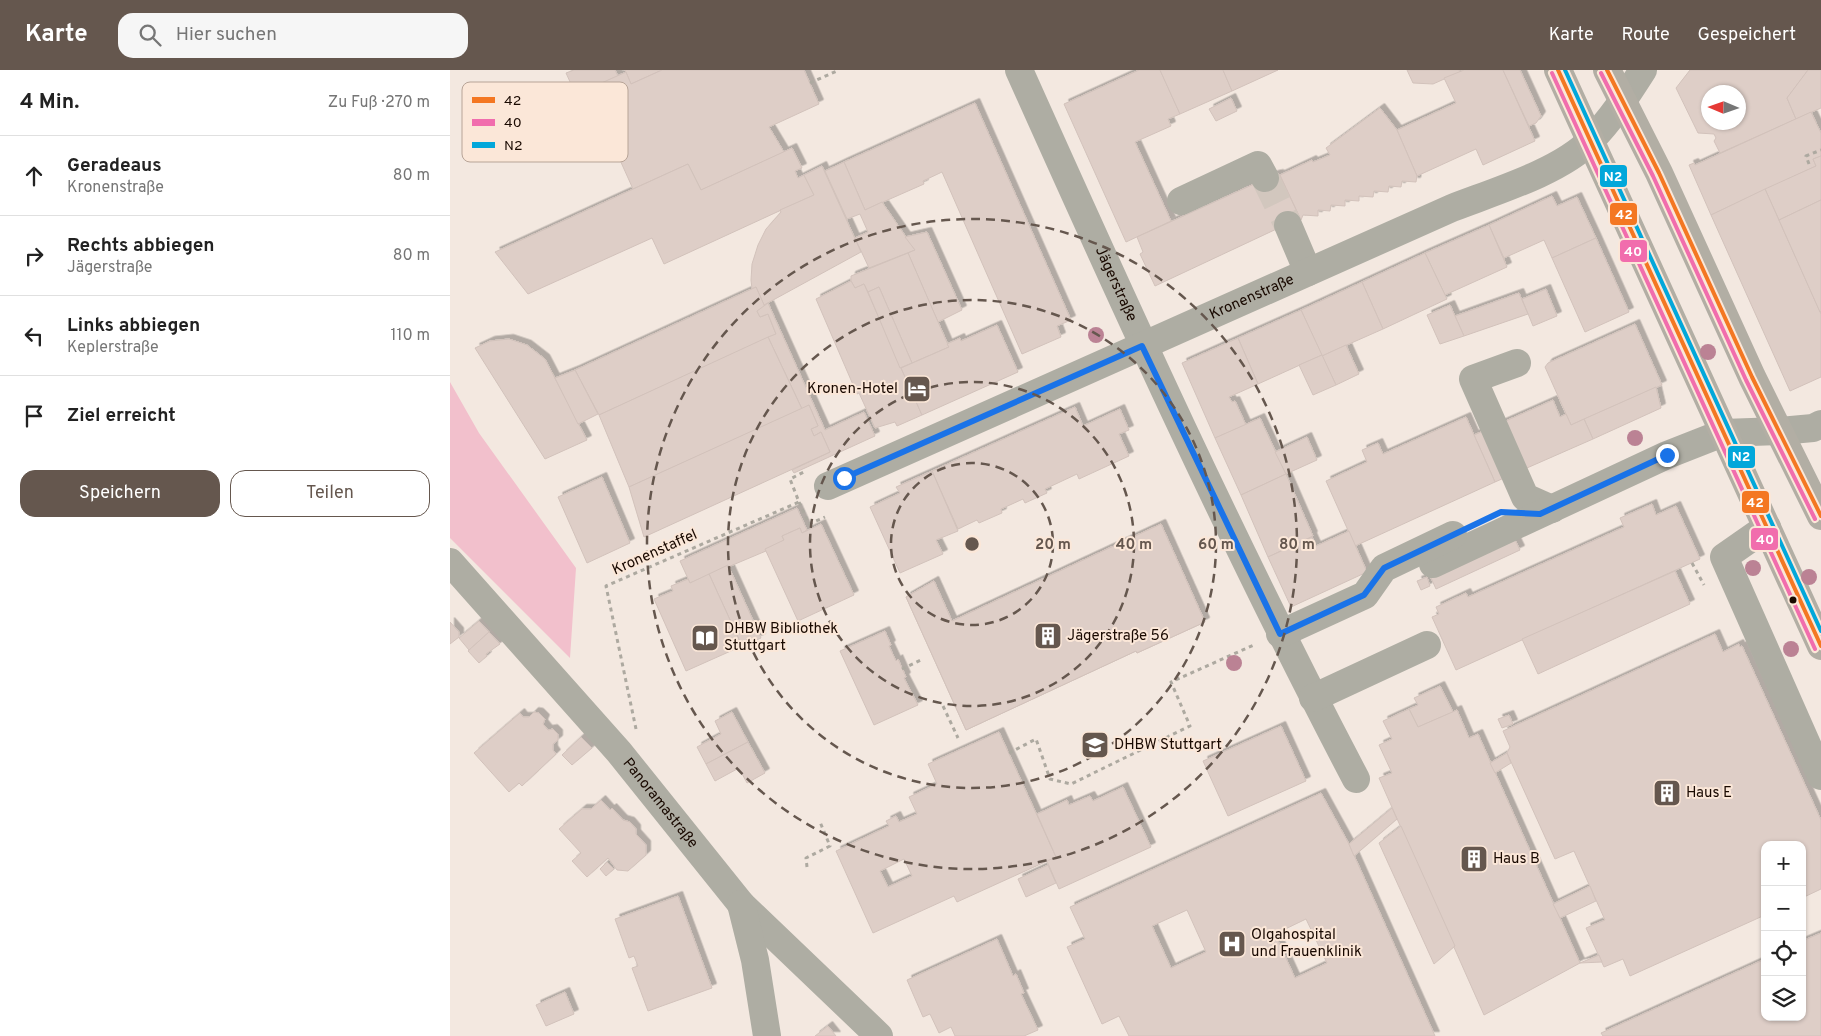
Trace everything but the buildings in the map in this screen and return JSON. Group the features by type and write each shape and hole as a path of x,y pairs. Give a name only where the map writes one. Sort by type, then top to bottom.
{"main road":[{"path":"1558,70 1589,142 1821,646"},
{"path":"1608,70 1659,172 1744,359 1821,516"}],"street":[{"name":"Jägerstraße","path":"1019,70 1142,346 1280,634 1356,779"},
{"name":"Kronenstraße","path":"828,486 1452,208 1557,164 1589,142 1624,101 1643,70"},
{"path":"1181,201 1258,164 1265,178"},
{"path":"1288,225 1308,272"},
{"path":"1517,363 1473,379 1525,498 1546,511"},
{"path":"1433,564 1667,455 1722,433 1813,428 1821,424"},
{"path":"1280,634 1364,595 1384,568 1501,512 1546,511"},
{"path":"1767,527 1724,557 1821,776"},
{"name":"Panoramastraße","path":"450,562 620,752 741,904 879,1036"},
{"path":"1314,698 1427,645"},
{"path":"741,904 754,960 767,1036"}],"path":[{"path":"810,84 839,70"},
{"path":"1809,164 1806,156 1821,150"},
{"path":"804,472 790,479 809,524 825,517"},
{"name":"Kronenstaffel","path":"637,736 606,586 799,502"},
{"path":"1692,563 1704,586"},
{"path":"1009,753 1036,739 1050,779 1071,784 1190,726 1171,682 1280,634"},
{"path":"902,669 923,659"},
{"path":"943,706 958,738"},
{"path":"807,867 806,858 830,846 820,822"}],"shaded area":[{"path":"450,382 479,433 576,568 570,658 450,538"}],"tunnel":[{"path":"1265,178 1288,225"}],"transit line":[{"name":"42","path":"1558,70 1821,646"},
{"name":"N2","path":"1565,70 1821,631"},
{"name":"42","path":"1607,70 1659,173 1752,377 1821,516"},
{"name":"40","path":"1552,73 1815,649"},
{"name":"40","path":"1601,73 1653,176 1746,380 1815,519"}],"place":[{"name":"Kronen-Hotel","path":"917,389"},
{"name":"Jägerstraße 56","path":"1048,636"},
{"name":"DHBW Bibliothek Stuttgart","path":"705,638"},
{"name":"DHBW Stuttgart","path":"1095,745"},
{"name":"Haus E","path":"1667,793"},
{"name":"Haus B","path":"1474,859"},
{"name":"Olgahospital und Frauenklinik","path":"1232,944"}],"route":[{"path":"844,478 1142,346 1280,634 1364,595 1384,568 1501,512 1540,514 1667,455"}]}
